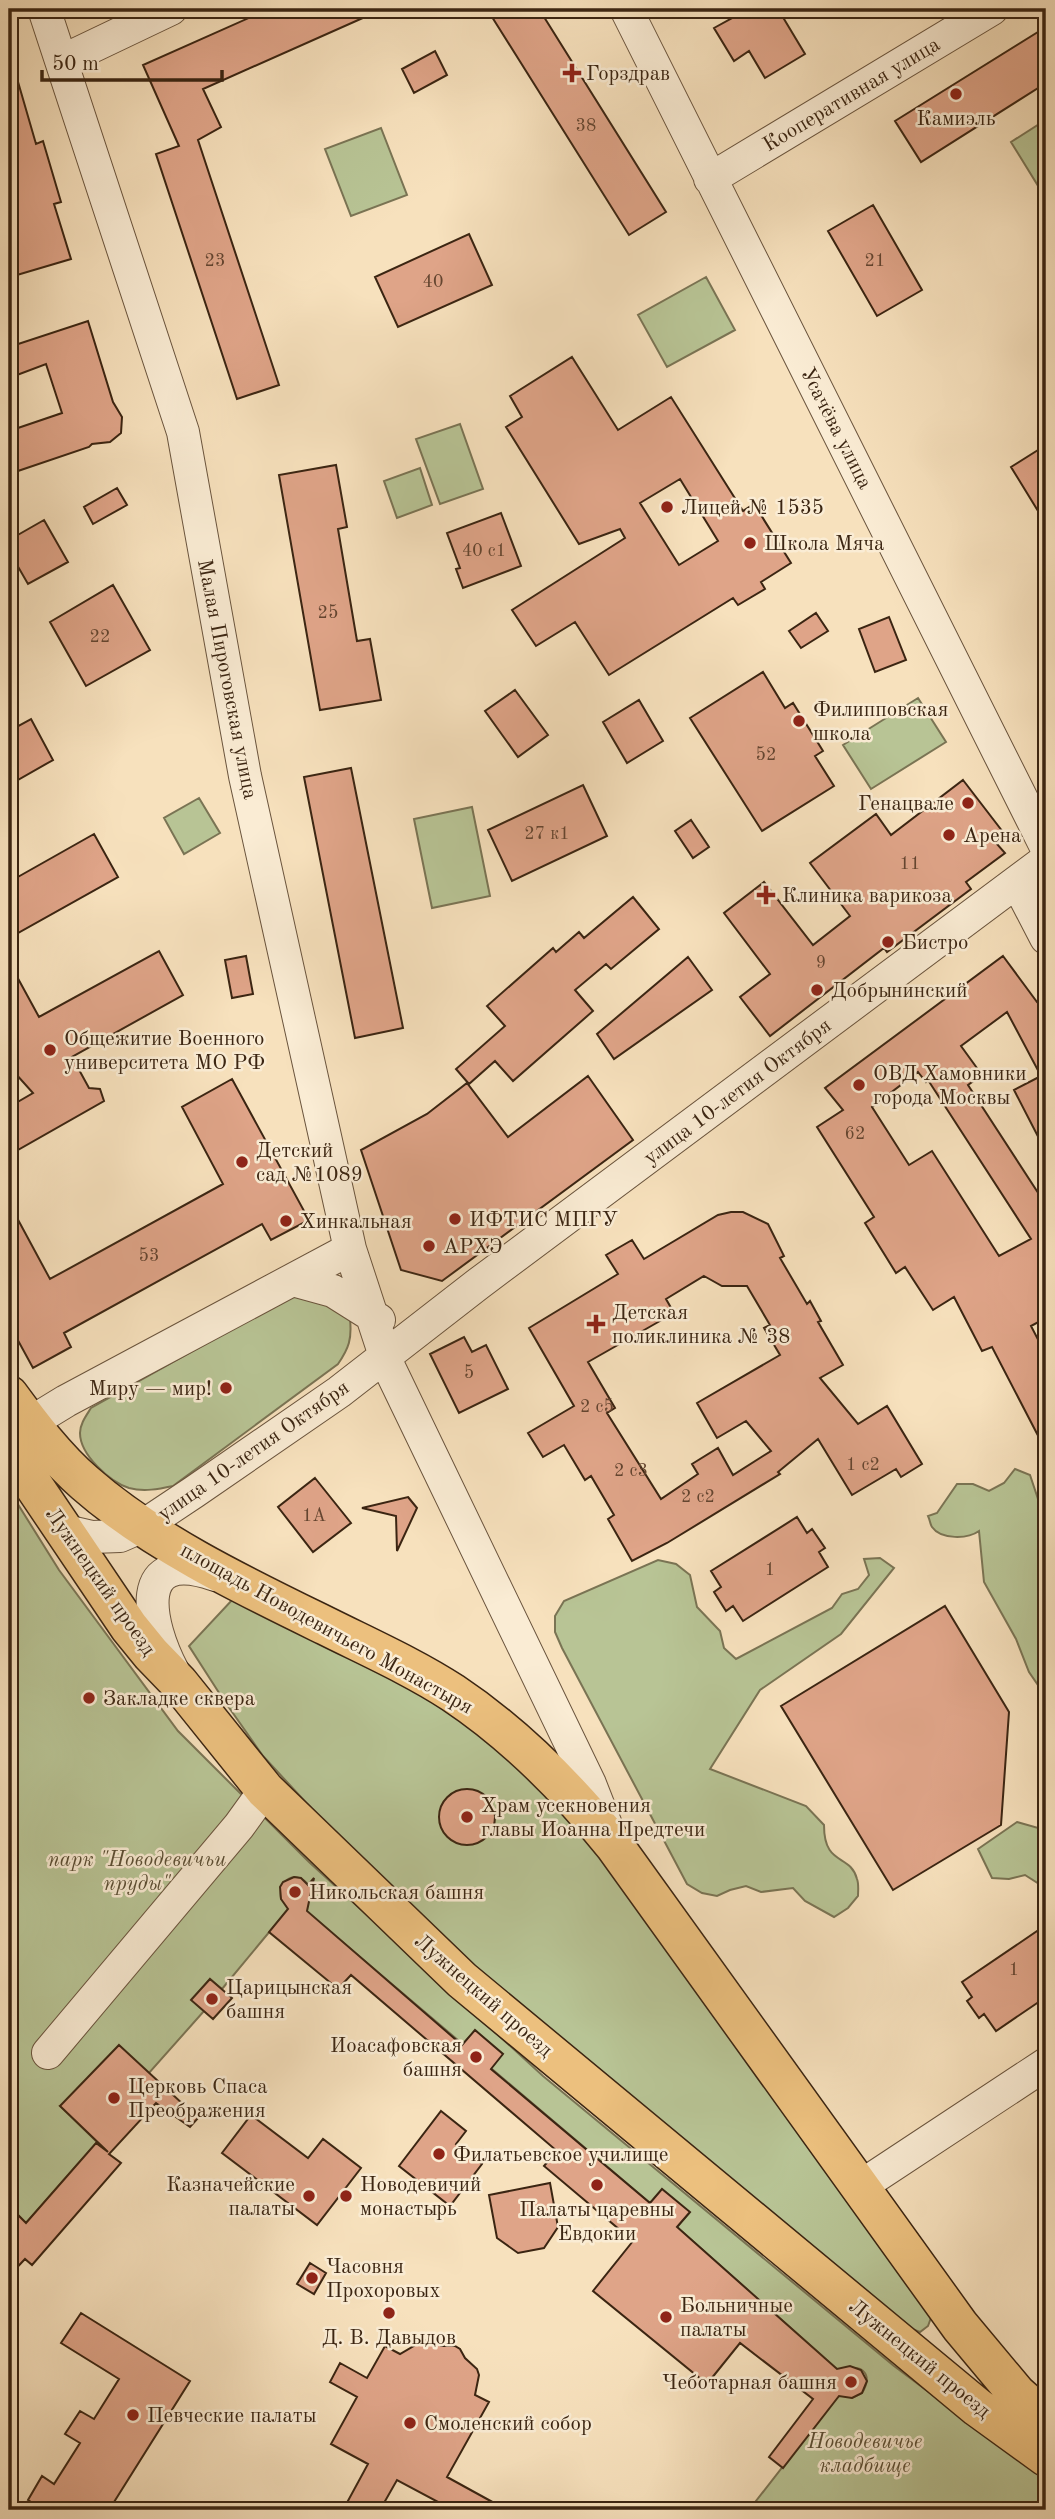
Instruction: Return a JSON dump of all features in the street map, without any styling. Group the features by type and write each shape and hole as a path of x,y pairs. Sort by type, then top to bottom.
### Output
{"main road":[{"name":"площадь Новодевичьего Монастыря","path":"15,1431 82,1480 108,1503 143,1526 239,1583 451,1692 492,1721 533,1756 575,1797 614,1846"},
{"name":"Лужнецкий проезд","path":"15,1431 62,1530 129,1627 179,1683 265,1790 462,1980 977,2407 1046,2457"},
{"name":"Лужнецкий проезд","path":"614,1846 960,2326 1016,2393 1046,2420"}],"street":[{"name":"Малая Пироговская улица","path":"44,9 183,432 245,776 350,1249 384,1358"},
{"path":"62,61 171,9"},
{"name":"Усачёва улица","path":"626,9 1046,847"},
{"name":"Кооперативная улица","path":"710,179 992,9"},
{"name":"улица 10-летия Октября","path":"62,1530 92,1537 120,1536 143,1526 318,1407 1046,860"},
{"path":"1017,882 1046,938"},
{"path":"15,1431 350,1249"},
{"path":"293,1280 333,1290 371,1317 391,1326 410,1329 428,1323"},
{"name":"Лужнецкий проезд","path":"384,1358 590,1784 614,1846"},
{"path":"179,1683 161,1646 154,1618 153,1602 159,1579 167,1571 193,1568 239,1583"},
{"path":"48,2053 239,1826 265,1790"},
{"path":"861,2186 1046,2064"},
{"path":"926,2364 944,2366 954,2363 961,2356 964,2346 960,2326"}],"green space":[{"path":"1044,121 1046,185 1040,189 1011,142"},
{"path":"381,128 407,195 351,216 325,149"},
{"path":"706,277 735,330 667,367 638,315"},
{"path":"460,424 483,489 440,504 416,439"},
{"path":"420,468 432,505 397,518 384,481"},
{"path":"918,698 946,742 871,789 843,745"},
{"path":"199,798 220,833 184,854 164,818"},
{"path":"472,807 490,896 432,908 414,819"},
{"path":"310,1293 350,1319 349,1343 338,1364 173,1486 146,1490 129,1488 105,1474 90,1458 80,1433 82,1423 91,1408 291,1296"},
{"path":"1015,1469 1030,1475 1046,1523 1046,1683 1040,1688 1029,1672 1016,1639 984,1582 979,1531 962,1537 948,1536 932,1527 928,1516 937,1513 957,1484 973,1484 989,1491 1004,1483"},
{"name":"парк \"Новодевичьи пруды\"","path":"9,1490 59,1570 178,1731 309,1862 543,2076 894,2366 1046,2477 1046,2510 749,2510 840,2393 852,2398 862,2393 866,2386 866,2374 858,2368 839,2371 677,2227 689,2213 650,2203 301,1907 309,1886 299,1878 289,1879 282,1886 281,1899 290,1907 222,1989 210,1979 192,2000 204,2011 149,2073 60,2106 97,2142 26,2223 14,2211 9,2216"},
{"path":"880,1558 894,1568 841,1634 760,1690 710,1769 806,1806 824,1825 828,1848 854,1871 858,1896 848,1908 834,1917 805,1901 793,1888 761,1892 746,1886 717,1896 702,1893 687,1884 562,1648 555,1632 555,1616 564,1601 658,1560 676,1564 690,1575 697,1607 720,1631 724,1648 736,1659 832,1608 842,1594 858,1589 869,1575 864,1559"},
{"path":"233,1599 387,1675 460,1718 518,1762 617,1873 932,2315 928,2326 920,2332 904,2326 435,1934 312,1809 263,1756 189,1646"},
{"path":"1017,1822 1038,1828 1046,1824 1046,1896 1039,1884 1025,1875 1009,1879 992,1878 978,1849"}],"building":[{"path":"269,9 383,9 203,89 221,127 198,140 279,385 237,399 156,154 179,146 143,65"},
{"path":"487,9 539,9 666,212 629,235"},
{"path":"727,9 778,9 805,54 765,78 749,51 734,61 714,28 732,18"},
{"path":"1046,27 1046,83 921,162 895,121"},
{"path":"435,51 447,75 414,93 402,69"},
{"path":"14,68 36,144 43,141 61,202 54,204 71,259 17,275 9,248 9,69"},
{"path":"873,205 922,290 877,316 828,231"},
{"path":"469,234 492,285 398,327 375,277"},
{"path":"88,321 113,402 122,417 121,433 110,442 92,444 9,474 9,431 62,413 46,364 9,378 9,347"},
{"path":"572,357 618,430 671,397 743,511 754,504 791,563 761,582 765,589 738,605 733,598 609,675 575,622 536,646 512,610 625,538 620,529 579,544 506,427 522,417 510,396","holes":["680,479 718,541 679,565 640,503"]},
{"path":"1046,445 1046,524 1011,467"},
{"path":"336,465 347,527 338,529 357,641 370,639 381,700 320,710 279,475"},
{"path":"117,488 127,505 93,524 84,507"},
{"path":"501,513 521,566 463,588 456,569 460,568 447,533"},
{"path":"44,520 68,562 28,584 9,551 9,540"},
{"path":"113,585 150,650 86,686 50,622"},
{"path":"816,613 828,631 801,648 789,631"},
{"path":"889,617 906,660 875,672 859,629"},
{"path":"763,672 785,708 793,703 823,751 815,756 834,786 762,831 690,718"},
{"path":"515,690 548,735 518,757 485,711"},
{"path":"639,700 663,741 627,763 603,722"},
{"path":"31,719 53,760 9,785 9,731"},
{"path":"351,768 403,1028 355,1038 304,777"},
{"path":"963,780 1006,836 996,843 1005,853 966,882 971,889 887,952 884,948 770,1036 740,997 770,974 724,913 764,882 813,945 850,916 810,863 876,814 891,835"},
{"path":"583,785 607,836 512,881 488,830"},
{"path":"691,820 709,847 693,858 675,831"},
{"path":"94,834 118,877 9,938 9,882"},
{"path":"633,897 659,929 611,969 606,964 575,990 593,1011 513,1081 495,1061 469,1084 456,1069 505,1026 487,1006 553,948 556,952 579,932 584,938"},
{"name":"Общежитие Военного университета МО РФ","path":"159,951 183,995 72,1057 89,1088 100,1089 104,1101 9,1155 9,1107 33,1093 15,1073 14,1065 18,1058 9,1042 9,962 39,1017"},
{"path":"246,956 253,994 232,998 225,960"},
{"path":"1003,956 1037,1002 1046,997 1046,1152 1014,1090 1041,1076 1007,1012 961,1046 982,1075 968,1085 1046,1205 1046,1318 1031,1326 1046,1355 1046,1451 992,1347 982,1351 954,1297 933,1310 905,1267 896,1273 865,1223 874,1217 817,1127 843,1110 825,1088","holes":["918,1072 926,1082 928,1080 1031,1239 999,1256 932,1151 909,1165 872,1107"]},
{"path":"688,957 712,990 614,1059 597,1034"},
{"name":"ИФТИС МПГУ","path":"588,1076 633,1140 442,1281 401,1270 361,1150 427,1114 467,1083 508,1137"},
{"path":"232,1079 309,1220 271,1240 262,1224 64,1333 71,1347 33,1368 9,1324 9,1203 50,1279 223,1184 182,1107"},
{"path":"743,1212 768,1224 784,1256 780,1258 807,1304 810,1301 821,1321 818,1322 843,1365 820,1378 858,1424 887,1406 922,1464 901,1477 896,1469 852,1495 818,1439 778,1472 780,1474 667,1543 632,1561 608,1519 614,1515 591,1476 585,1480 564,1445 543,1457 528,1433 574,1406 529,1328 618,1274 606,1255 632,1240 644,1259 718,1215","holes":["704,1276 722,1286 747,1286 770,1325 764,1328 780,1355 697,1403 717,1438 746,1421 771,1451 733,1475 718,1448 692,1464 698,1474 661,1499 607,1413 615,1408 588,1362 674,1313 666,1299"]},
{"path":"464,1337 472,1352 486,1345 508,1389 459,1413 430,1354"},
{"path":"315,1478 351,1523 313,1552 278,1507"},
{"path":"408,1497 417,1508 397,1551 396,1516 362,1508"},
{"path":"797,1517 807,1533 812,1529 825,1548 819,1552 828,1567 743,1621 733,1606 726,1611 714,1592 721,1587 711,1571"},
{"path":"945,1606 1009,1712 1001,1825 893,1890 781,1706"},
{"name":"Храм усекновения главы Иоанна Предтечи","path":"467,1789 478,1791 487,1797 493,1806 493,1828 487,1837 478,1843 467,1845 456,1843 447,1837 441,1828 439,1817 441,1806 447,1797 456,1791"},
{"path":"294,1877 301,1878 308,1885 314,1878 307,1911 462,2045 475,2030 503,2054 491,2069 650,2203 662,2189 690,2212 677,2227 837,2369 850,2366 861,2370 867,2381 862,2393 852,2398 839,2396 783,2468 769,2457 813,2399 740,2343 707,2384 593,2291 633,2241 544,2166 557,2151 351,1975 338,1989 269,1932 288,1909 281,1899 280,1887 283,1882"},
{"path":"1046,1925 1046,1997 996,2031 984,2014 979,2018 967,2001 972,1997 962,1982"},
{"name":"Царицынская башня","path":"210,1979 232,1998 213,2019 191,2000"},
{"path":"119,2045 198,2118 190,2127 156,2103 109,2154 121,2163 32,2265 25,2259 9,2276 9,2206 26,2223 96,2143 108,2152 60,2106"},
{"name":"Филатьевское училище","path":"441,2111 466,2131 456,2144 482,2164 450,2206 399,2166"},
{"name":"Казначейские палаты","path":"251,2115 308,2158 323,2139 361,2168 317,2225 222,2153"},
{"path":"550,2183 558,2227 544,2248 518,2253 497,2238 489,2195"},
{"name":"Часовня Прохоровых","path":"310,2263 326,2273 314,2294 297,2284"},
{"name":"Певческие палаты","path":"81,2313 190,2381 109,2510 44,2510 28,2500 42,2476 54,2484 80,2443 65,2434 80,2411 94,2419 119,2379 61,2343"},
{"name":"Смоленский собор","path":"424,2340 460,2349 479,2375 475,2395 489,2402 447,2477 507,2510 453,2510 397,2480 380,2510 343,2510 368,2464 331,2444 357,2397 330,2382 340,2363 367,2378 385,2346 400,2354"}],"place":[{"name":"Горздрав","path":"572,73"},
{"name":"Камиэль","path":"956,94"},
{"name":"Лицей № 1535","path":"667,507"},
{"name":"Школа Мяча","path":"750,543"},
{"name":"Филипповская школа","path":"799,721"},
{"name":"Генацвале","path":"968,803"},
{"name":"Арена","path":"949,835"},
{"name":"Клиника варикоза","path":"766,895"},
{"name":"Бистро","path":"888,942"},
{"name":"Добрынинский","path":"817,990"},
{"name":"Общежитие Военного университета МО РФ","path":"50,1050"},
{"name":"ОВД Хамовники города Москвы","path":"859,1085"},
{"name":"Детский сад №1089","path":"242,1162"},
{"name":"ИФТИС МПГУ","path":"455,1219"},
{"name":"Хинкальная","path":"286,1221"},
{"name":"АРХЭ","path":"429,1246"},
{"name":"Детская поликлиника № 38","path":"596,1324"},
{"name":"Миру — мир!","path":"226,1388"},
{"name":"Закладке сквера","path":"89,1698"},
{"name":"Храм усекновения главы Иоанна Предтечи","path":"467,1817"},
{"name":"Никольская башня","path":"295,1892"},
{"name":"Царицынская башня","path":"212,1999"},
{"name":"Иоасафовская башня","path":"476,2057"},
{"name":"Церковь Спаса Преображения","path":"114,2098"},
{"name":"Филатьевское училище","path":"439,2154"},
{"name":"Палаты царевны Евдокии","path":"597,2185"},
{"name":"Казначейские палаты","path":"309,2196"},
{"name":"Новодевичий монастырь","path":"346,2196"},
{"name":"Часовня Прохоровых","path":"312,2278"},
{"name":"Д. В. Давыдов","path":"389,2313"},
{"name":"Больничные палаты","path":"666,2317"},
{"name":"Чеботарная башня","path":"851,2382"},
{"name":"Певческие палаты","path":"133,2415"},
{"name":"Смоленский собор","path":"410,2423"}],"park label":[{"name":"Новодевичье кладбище","path":"865,2453"}]}
